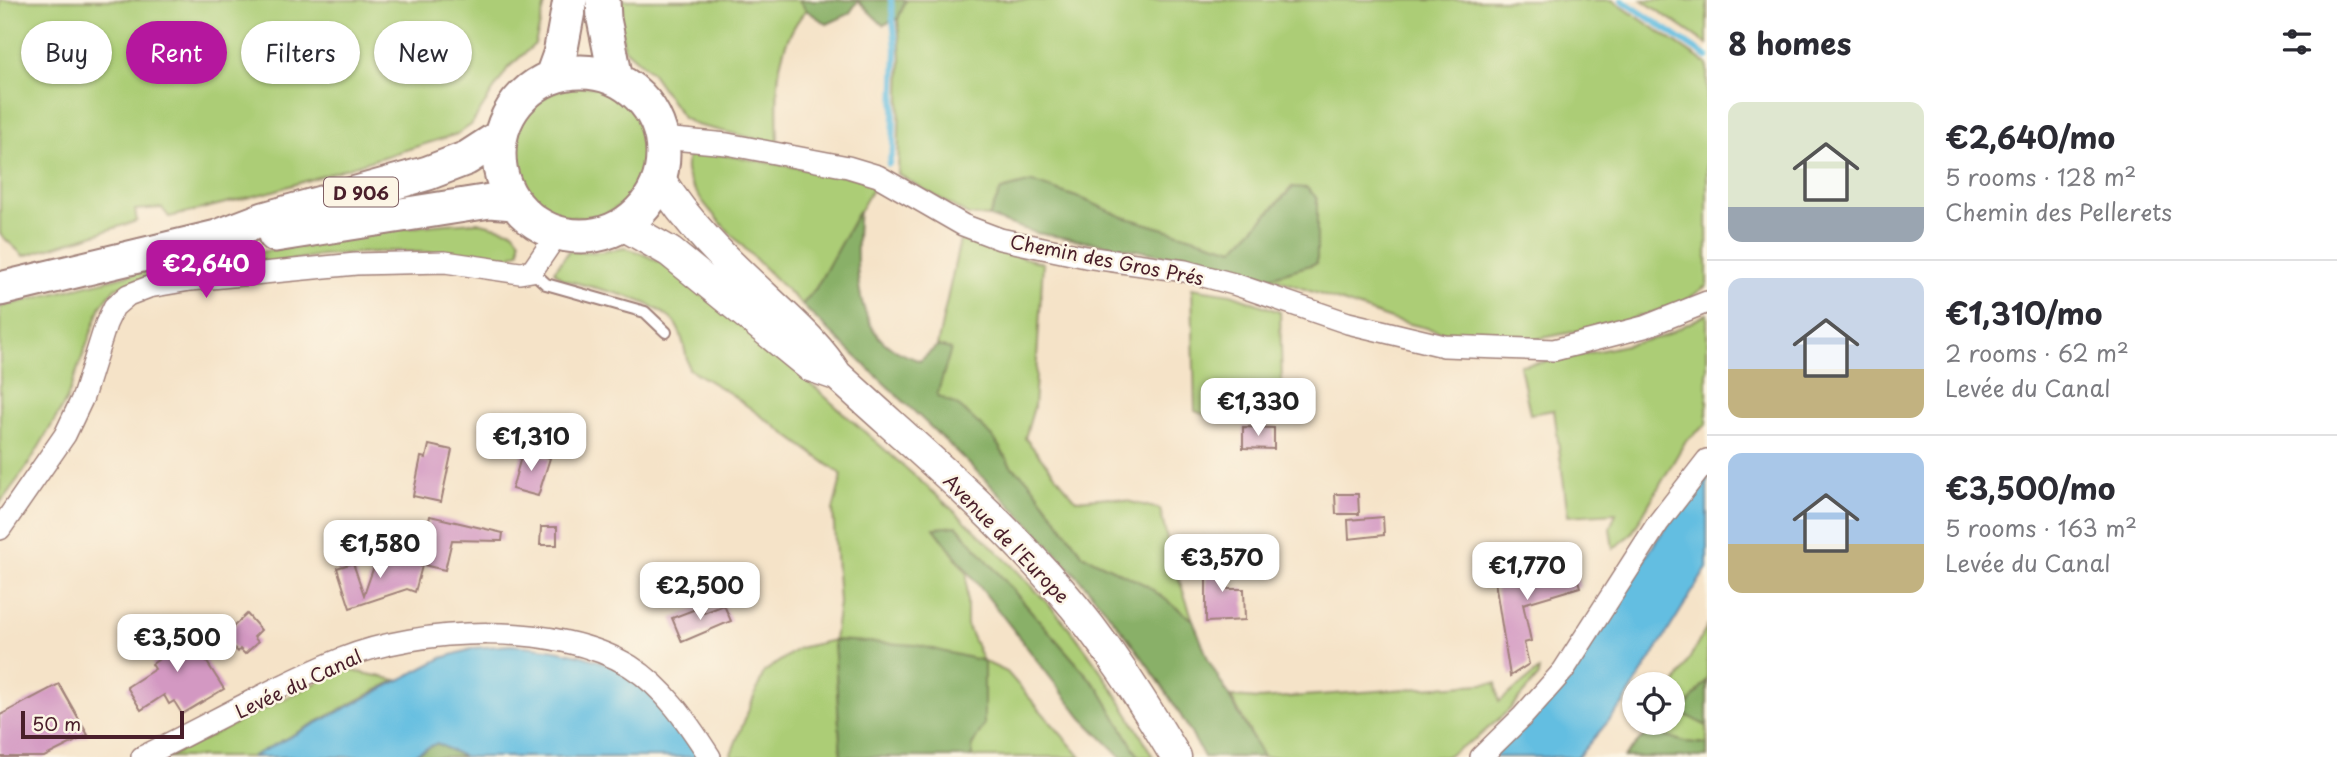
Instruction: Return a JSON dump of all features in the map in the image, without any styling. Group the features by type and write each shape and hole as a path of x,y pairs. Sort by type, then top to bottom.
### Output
{"main road":[{"path":"552,76 560,54 570,0"},
{"path":"603,0 616,79"},
{"path":"582,71 616,79 649,107 662,138 663,163 660,179 644,207 623,225 595,235 558,233 534,222 514,203 501,176 498,148 505,119 524,93 552,76 582,71"},
{"name":"D 906","path":"0,289 217,237 264,219 428,173 467,158 501,136"},
{"name":"Avenue de l'Europe","path":"660,179 669,195 744,278 823,352 837,375 988,512 1046,574 1096,634 1176,757"},
{"name":"D 906","path":"217,237 271,236 490,201 514,203"},
{"name":"Avenue de l'Europe","path":"623,225 670,252 810,366 837,375"}],"street":[{"name":"Chemin des Gros Prés","path":"662,138 727,144 848,167 877,176 963,225 1000,239 1053,251 1185,271 1234,284 1380,332 1444,346 1554,350 1644,327 1707,302"},
{"path":"0,529 65,435 83,397 106,324 114,307 128,295 149,287 190,280 356,264 445,262 520,272 532,271 558,233"},
{"path":"1481,757 1523,716 1563,671 1658,523 1707,460"},
{"name":"Levée du Canal","path":"142,757 342,658 396,642 444,636 517,635 564,642 604,653 630,666 653,683 677,709 710,757"}],"lane":[{"path":"532,271 547,284 645,312 666,332"}],"green space":[{"path":"0,0 546,0 535,44 508,68 471,125 457,134 270,192 169,217 162,208 135,210 137,221 24,256 0,234"},
{"path":"616,0 799,0 806,10 787,41 779,74 778,144 696,125 683,118 651,72 624,48"},
{"path":"799,0 906,0 898,19 883,25 858,1 849,14 827,24 806,10"},
{"path":"906,0 1612,0 1707,64 1707,285 1683,303 1619,323 1532,340 1455,335 1394,320 1270,277 1317,263 1292,187 1234,250 1123,217 1085,200 1032,182 1001,190 989,217 968,215 898,174 901,56 898,19"},
{"path":"1642,0 1707,0 1707,44"},
{"path":"581,86 606,91 628,105 642,127 647,152 642,177 628,199 606,213 581,218 556,213 534,199 520,177 515,152 520,127 534,105 556,91"},
{"path":"693,150 855,177 875,184 816,288 802,305 721,223 694,189 686,168"},
{"path":"1032,182 1085,200 1123,217 1234,249 1293,187 1307,188 1317,198 1317,263 1270,277 1036,233 989,217 1001,190"},
{"path":"859,210 859,284 862,303 878,335 893,349 920,361 937,346 951,349 937,395 960,407 993,437 1011,466 1029,481 1083,555 1146,585 1193,620 1209,661 1263,757 1204,757 1166,692 1123,631 1074,573 1022,516 802,305 816,288"},
{"path":"477,222 513,231 520,240 520,251 509,257 397,251 322,255 265,265 164,272 319,241 437,225"},
{"path":"960,240 1043,263 1034,407 1025,438 1076,500 1110,497 1160,509 1171,556 1193,620 1146,585 1083,555 1029,481 1011,466 993,437 936,395 950,349 937,346"},
{"path":"625,248 649,257 675,272 732,314 982,537 1039,594 1078,639 1134,723 1153,757 1139,757 1099,689 957,526 935,529 967,573 967,625 983,661 1007,672 1081,757 972,757 972,746 984,725 834,640 839,603 833,510 842,475 731,394 689,369 681,335 670,318 659,310 632,298 562,279 554,271 569,251 600,252"},
{"path":"144,271 164,272 115,288 101,306 66,401 27,467 0,503 0,307"},
{"path":"1192,288 1231,294 1280,312 1283,421 1215,419 1195,411"},
{"path":"1707,314 1707,424 1685,442 1632,533 1613,549 1610,528 1616,513 1568,516 1554,410 1530,414 1520,365 1553,361 1662,337"},
{"path":"957,526 1099,689 1139,757 1121,757 1082,718 934,528"},
{"path":"1707,627 1707,680 1685,709 1685,672 1682,672"},
{"path":"834,640 841,757 733,757 731,754 764,672 799,648"},
{"path":"834,640 916,645 984,661 984,725 972,746 972,757 841,757"},
{"path":"344,669 396,680 251,757 168,757"},
{"path":"1539,670 1539,676 1508,711 1478,737 1445,757 1263,757 1231,697 1259,699 1496,683 1499,702"},
{"path":"1707,680 1707,726 1685,715 1685,708"},
{"path":"1685,715 1707,726 1707,744 1684,742 1665,735 1685,735"},
{"path":"1645,735 1664,735 1684,742 1707,744 1707,757 1624,757"},
{"path":"437,743 464,757 409,757"}],"water":[{"path":"1707,470 1707,568 1643,672 1622,672 1622,705 1578,757 1490,757 1585,654 1656,541"},
{"path":"511,645 578,655 625,672 655,695 702,757 464,757 437,743 409,757 251,757 442,658 475,648"}],"building":[{"path":"1243,427 1274,428 1274,449 1243,448"},
{"path":"429,445 452,450 441,502 413,496 421,457 426,458"},
{"path":"523,450 550,458 538,496 512,489"},
{"path":"1335,494 1358,494 1359,514 1336,514"},
{"path":"430,516 503,533 502,541 452,540 445,570 419,564"},
{"path":"1383,517 1384,535 1349,539 1348,520"},
{"path":"541,527 557,527 557,545 540,545"},
{"path":"379,552 422,566 415,592 407,589 350,608 337,568 353,563 364,595"},
{"path":"1571,557 1580,587 1523,604 1531,641 1524,643 1529,664 1510,676 1493,569 1548,566"},
{"path":"1206,559 1227,559 1228,589 1244,589 1245,620 1206,622"},
{"path":"724,605 731,621 682,642 672,618 701,607 704,613"},
{"path":"247,614 261,630 254,637 258,642 245,654 240,649 238,652 223,636"},
{"path":"182,623 224,689 182,714 174,701 169,704 164,695 141,710 127,687 155,669 152,664 158,660 150,646"},
{"path":"59,684 88,735 44,757 0,757 0,715"}],"waterway":[{"path":"889,164 893,148 896,49 891,0"},
{"path":"1622,0 1707,57"}]}
